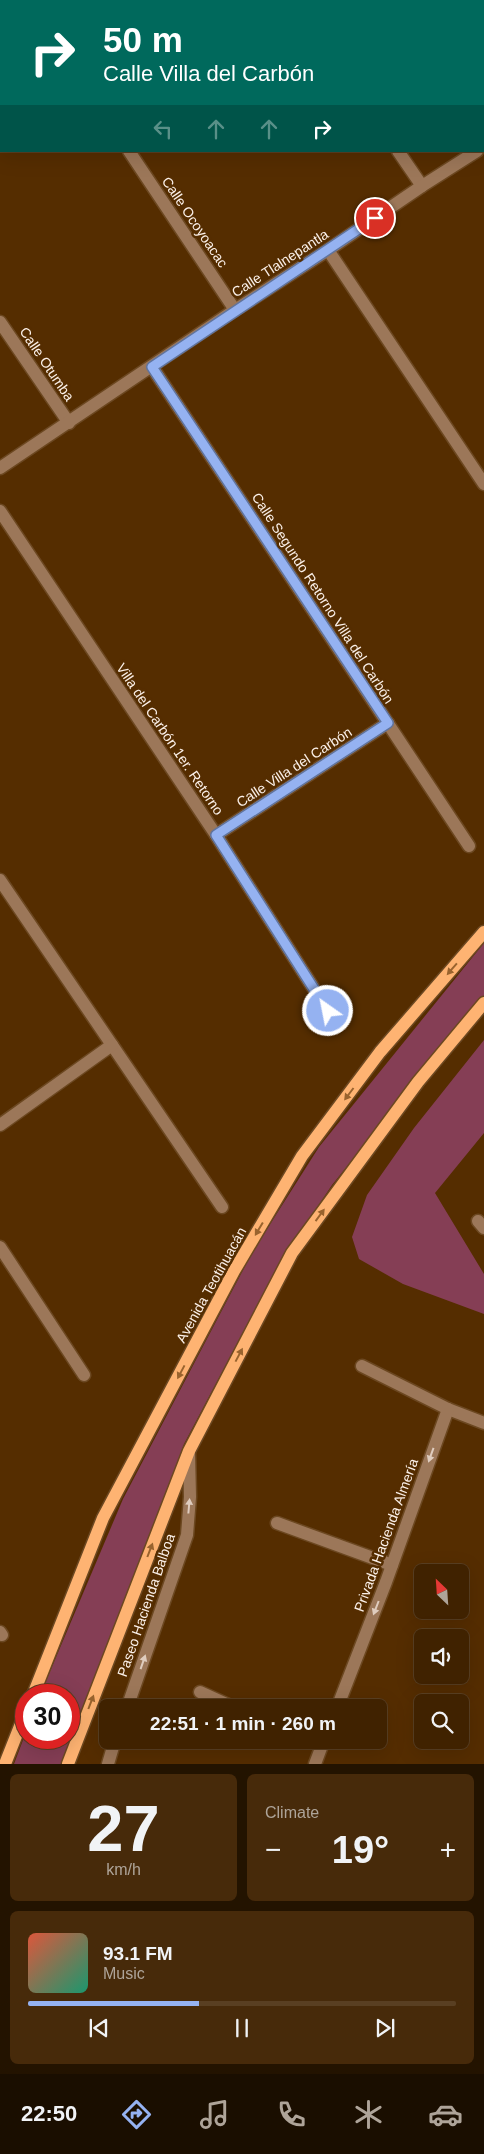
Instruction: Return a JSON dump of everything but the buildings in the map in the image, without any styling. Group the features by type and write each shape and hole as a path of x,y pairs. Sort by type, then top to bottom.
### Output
{"main road":[{"name":"Avenida Teotihuacán","path":"37,1684 103,1518 234,1271 307,1149 380,1052 484,932"},
{"path":"68,1764 189,1451 292,1253 418,1082 484,1002"},
{"path":"5,1764 15,1739"}],"street":[{"name":"Calle Ocoyoacac","path":"130,152 235,310"},
{"path":"399,152 422,186"},
{"name":"Calle Tlalnepantla","path":"0,468 235,310 475,152"},
{"path":"328,250 484,484"},
{"name":"Calle Otumba","path":"0,322 69,423"},
{"name":"Calle Segundo Retorno Villa del Carbón","path":"152,367 468,846"},
{"name":"Villa del Carbón 1er. Retorno","path":"0,511 216,835 328,1011"},
{"name":"Calle Villa del Carbón","path":"216,835 388,723"},
{"path":"0,880 222,1207"},
{"path":"0,1125 112,1045"},
{"path":"0,1247 84,1375"},
{"path":"362,1366 448,1409 484,1423"},
{"name":"Privada Hacienda Almería","path":"340,1699 392,1565 448,1409"},
{"name":"Paseo Hacienda Balboa","path":"130,1699 186,1535 190,1497 189,1451"},
{"path":"277,1523 392,1565"},
{"path":"200,1692 216,1699"},
{"path":"108,1764 112,1749"},
{"path":"315,1764 318,1749"}],"shaded area":[{"path":"484,943 484,997 332,1185 280,1263 184,1444 80,1736 80,1684 45,1684 123,1499 253,1251 319,1147"},
{"path":"484,1040 484,1133 435,1193 484,1274 484,1314 403,1284 359,1259 352,1237 367,1195 414,1128"},
{"path":"20,1749 75,1749 70,1764 14,1764"}],"route":[{"path":"328,1011 216,835 388,723 152,367 375,218"}]}
